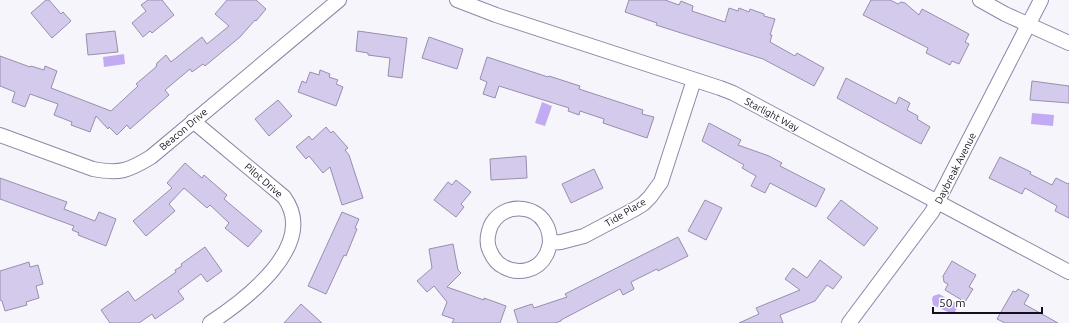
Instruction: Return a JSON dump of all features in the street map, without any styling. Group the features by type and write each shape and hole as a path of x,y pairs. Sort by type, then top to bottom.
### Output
{"street":[{"name":"Beacon Drive","path":"0,135 94,169 109,172 134,167 151,157 340,0"},
{"name":"Starlight Way","path":"457,0 496,15 720,88 749,101 1069,272"},
{"path":"980,0 1028,25 1069,43"},
{"name":"Daybreak Avenue","path":"849,323 925,222 938,201 1041,0"},
{"name":"Tide Place","path":"550,243 561,242 584,236 635,209 650,197 657,189 664,172 694,80"},
{"name":"Pilot Drive","path":"193,121 284,197 290,204 294,218 291,236 279,263 252,292 237,305 210,323"},
{"path":"521,208 537,214 545,222 549,232 550,243 546,255 539,264 530,270 519,272 510,271 500,266 493,258 488,248 487,237 492,222 500,214 510,209 521,208"}],"shaded area":[{"path":"124,54 125,64 104,67 103,57"},
{"path":"542,102 552,106 545,126 535,123"},
{"path":"1032,113 1054,115 1053,126 1031,124"},
{"path":"939,294 956,303 957,308 955,312 950,313 933,305 933,296"}],"building":[{"path":"46,0 49,0 61,14 63,12 71,21 52,38 31,13"},
{"path":"148,0 162,0 174,15 152,33 150,31 143,37 132,23 146,11 141,5"},
{"path":"227,0 256,0 266,9 240,37 205,66 203,64 192,72 190,69 165,90 169,95 130,129 127,125 117,135 109,127 108,129 96,116 90,132 71,125 72,122 54,115 58,104 30,94 25,107 12,102 15,92 0,86 0,56 30,67 44,70 45,66 57,71 51,88 111,111 138,86 136,84 156,67 157,63 166,55 171,62 202,37 207,44 229,26 215,14"},
{"path":"629,0 665,0 679,5 681,1 693,6 692,11 725,22 729,8 738,11 739,8 749,12 750,9 764,14 764,16 775,19 770,35 772,35 770,42 795,56 797,53 824,68 814,86 763,59 656,25 657,23 625,12"},
{"path":"871,0 890,0 898,4 901,2 905,3 919,15 922,9 969,34 965,42 969,44 959,64 952,61 950,65 926,53 928,48 863,15"},
{"path":"115,31 118,52 88,55 86,34"},
{"path":"358,31 407,38 402,78 388,76 390,58 368,55 368,53 356,51"},
{"path":"429,37 463,49 457,69 422,58"},
{"path":"487,57 580,86 579,89 643,110 642,114 654,117 647,138 603,123 604,119 580,111 579,115 568,111 569,108 499,86 495,98 483,94 487,82 480,79"},
{"path":"320,70 330,74 329,77 338,80 336,84 343,87 336,106 298,92 302,81 306,83 310,72 319,75"},
{"path":"846,78 896,104 899,97 910,103 907,110 918,116 917,119 930,127 921,144 837,98"},
{"path":"1032,81 1069,86 1069,103 1030,100"},
{"path":"278,100 292,116 269,136 255,119"},
{"path":"709,123 741,140 738,145 769,156 782,163 780,166 825,189 816,207 770,183 765,193 751,186 756,176 742,168 744,165 702,141"},
{"path":"326,127 331,133 333,131 348,148 345,150 349,155 363,198 342,205 330,167 323,173 309,156 306,159 296,147 309,136 312,140"},
{"path":"526,156 527,178 491,180 490,159"},
{"path":"1000,157 1031,172 1030,174 1052,185 1056,178 1068,184 1069,183 1069,218 1055,211 1057,206 1025,188 1022,194 989,178"},
{"path":"185,163 202,178 204,175 227,195 224,199 262,231 248,247 225,228 229,223 210,205 207,208 184,188 169,204 175,211 146,236 133,221 172,188 167,183"},
{"path":"594,169 603,188 571,203 562,184"},
{"path":"0,178 67,202 64,209 95,221 99,212 116,219 106,246 78,235 79,233 72,230 74,226 0,199"},
{"path":"456,180 471,192 461,204 464,207 456,217 434,200 448,182 452,185"},
{"path":"705,200 722,208 706,240 688,231"},
{"path":"841,200 878,228 864,246 827,218"},
{"path":"342,212 359,219 355,228 357,229 346,256 344,255 326,294 308,286"},
{"path":"678,237 688,256 631,282 634,289 623,295 620,289 555,323 518,323 514,310 532,304 534,308 567,297 565,294"},
{"path":"453,244 458,270 461,273 447,287 506,306 500,323 452,323 454,319 442,315 447,302 434,286 427,292 417,281 432,268 429,249"},
{"path":"205,247 222,271 207,282 201,274 178,291 184,299 155,319 152,314 139,323 110,323 101,310 128,291 135,301 176,272 175,270 182,266 181,264"},
{"path":"820,260 842,277 833,289 827,285 815,301 780,315 783,323 739,323 759,314 756,308 800,290 785,279 793,268 807,278"},
{"path":"952,261 976,275 969,287 973,289 965,302 945,290 948,284 944,282 943,276"},
{"path":"29,262 30,267 38,265 43,284 36,286 39,298 26,302 27,305 5,311 2,301 0,300 0,271"},
{"path":"1018,289 1029,295 1024,304 1058,323 1005,323 997,319 1013,291 1016,292"},
{"path":"301,304 322,323 284,323"}]}
